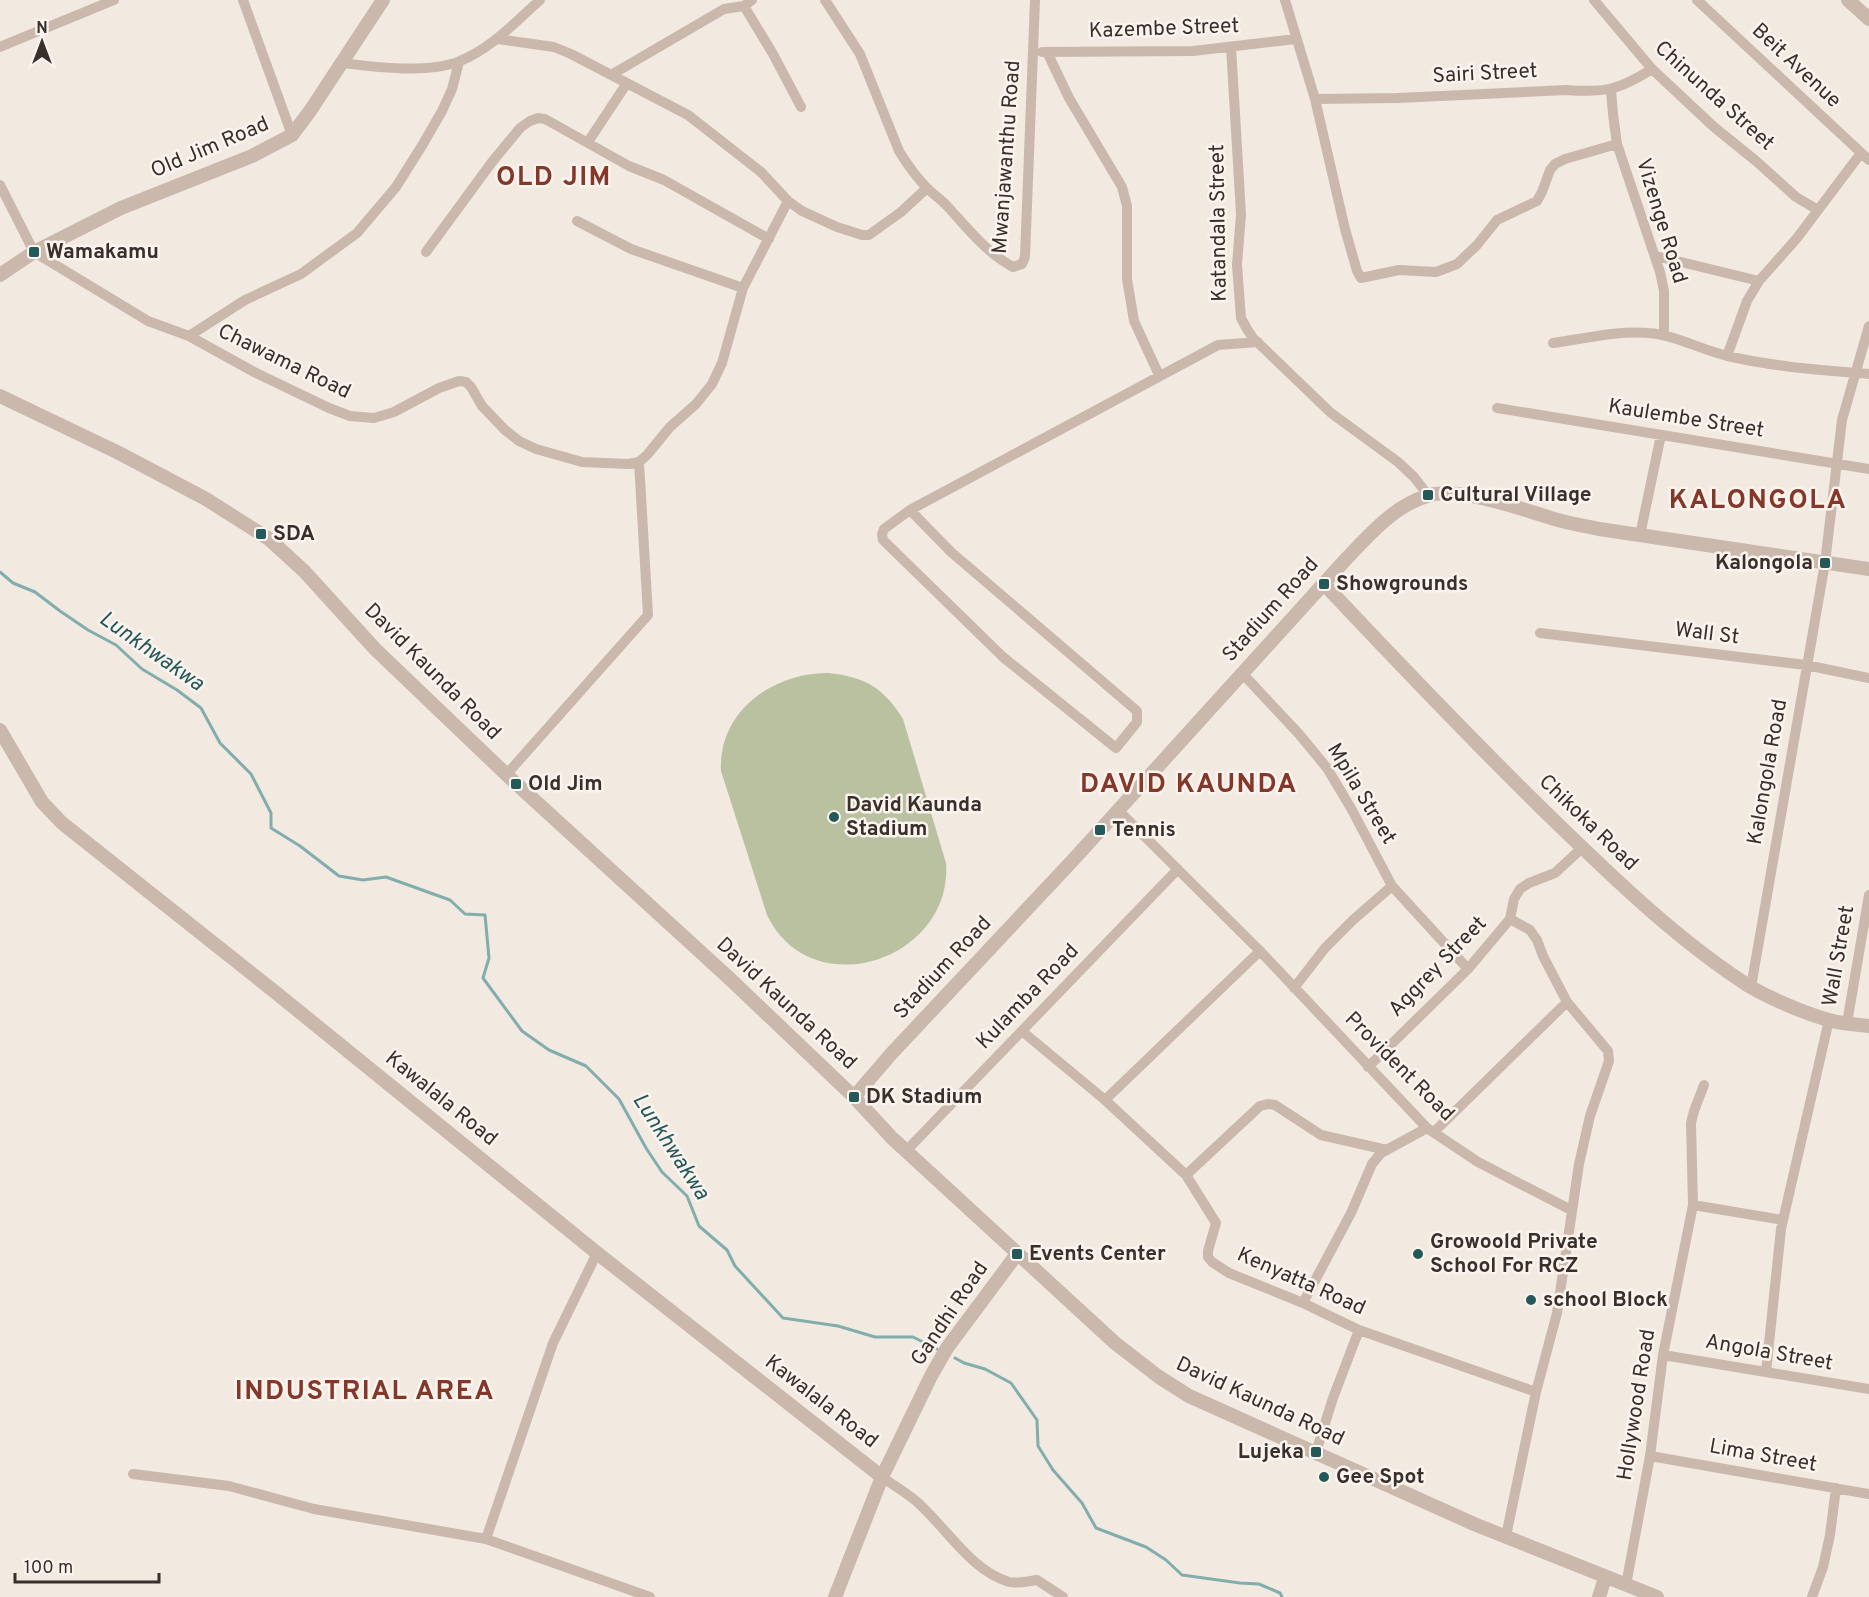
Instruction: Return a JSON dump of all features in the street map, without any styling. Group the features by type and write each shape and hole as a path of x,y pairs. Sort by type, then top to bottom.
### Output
{"street":[{"path":"0,47 114,0"},
{"path":"243,0 292,135"},
{"name":"Old Jim Road","path":"0,275 34,252 121,208 252,156 292,135 383,0"},
{"path":"341,63 422,68 459,62 498,39 540,0"},
{"name":"Mwanjawanthu Road","path":"825,0 860,54 899,151 927,188 969,231 1001,261 1014,267 1022,264 1026,233 1035,0"},
{"path":"1285,0 1315,99 1345,229 1361,278 1399,270 1436,272 1456,264 1477,245 1497,220 1537,201 1550,170 1555,164 1617,144"},
{"name":"Chinunda Street","path":"1594,0 1652,69 1714,127 1790,192 1818,210"},
{"name":"Beit Avenue","path":"1697,0 1865,157"},
{"path":"1848,0 1869,19"},
{"path":"611,75 724,9 748,3 801,107"},
{"path":"498,39 554,47 688,115 761,172 788,201 802,211 837,227 869,235 901,212 927,188"},
{"name":"Kazembe Street","path":"1034,52 1193,51 1296,39"},
{"name":"Katandala Street","path":"1231,47 1241,214 1237,265 1242,318 1247,329 1258,342 1331,413 1398,462 1428,495"},
{"path":"1047,52 1069,98 1122,187 1126,206 1128,279 1134,321 1159,375"},
{"path":"189,336 245,300 301,274 357,233 396,187 423,144 452,89 459,62"},
{"name":"Sairi Street","path":"1315,99 1611,90 1630,83 1652,69"},
{"path":"588,142 627,83"},
{"name":"Vizenge Road","path":"1611,90 1617,144 1656,256 1664,291 1664,335"},
{"path":"426,252 492,162 520,129 538,117 630,166 664,180 769,239"},
{"path":"1727,356 1747,301 1759,281 1865,157"},
{"path":"0,185 34,252"},
{"path":"506,775 648,615 643,459 712,384 722,363 743,288 788,201"},
{"path":"577,221 631,249 743,288"},
{"name":"Chawama Road","path":"34,252 148,321 189,336 256,373 350,416 374,418 394,412 439,388 459,381 466,382 482,406 505,430 519,441 536,449 582,462 628,464 643,459"},
{"path":"1656,256 1759,281"},
{"name":"Kalongola Road","path":"1750,987 1824,563 1842,420 1869,326"},
{"path":"1553,343 1635,332 1664,335 1727,356 1779,365 1869,374"},
{"path":"910,510 951,552 1137,711 1137,722 1116,748 1003,657 883,540 882,534 884,529 910,510 1159,375 1218,345 1258,342"},
{"name":"David Kaunda Road","path":"0,396 119,453 206,499 269,539 304,571 375,649 506,775 729,978 854,1097 906,1151 1017,1254 1114,1343 1159,1377 1189,1396 1474,1524 1657,1597"},
{"name":"Kaulembe Street","path":"1497,408 1869,469"},
{"path":"1640,535 1661,435"},
{"name":"Stadium Road","path":"854,1097 1324,584 1382,522 1407,505 1428,495 1446,493 1472,497 1559,520 1640,535 1869,569"},
{"name":"Chikoka Road","path":"1324,584 1440,707 1582,848 1618,882 1693,945 1750,987 1789,1005 1829,1020 1869,1026"},
{"name":"Wall St","path":"1540,633 1806,665 1869,678"},
{"name":"Mpila Street","path":"1242,673 1299,734 1327,768 1392,886 1468,969"},
{"name":"Kawalala Road","path":"0,730 42,802 62,823 597,1253 882,1477"},
{"name":"Provident Road","path":"1118,810 1260,951 1368,1067 1431,1130 1478,1162 1571,1210"},
{"path":"1506,1536 1536,1392 1557,1313 1571,1210 1590,1116 1609,1061 1608,1051 1567,1002 1537,940 1530,930 1510,919 1514,899 1520,889 1555,873 1582,848"},
{"name":"Kulamba Road","path":"906,1151 1178,869"},
{"path":"1294,988 1325,948 1392,886"},
{"name":"Wall Street","path":"1847,1023 1869,895"},
{"name":"Aggrey Street","path":"1368,1067 1468,969 1510,919"},
{"path":"1105,1100 1260,951"},
{"path":"1304,1303 1351,1213 1372,1164 1381,1153 1431,1130 1567,1002"},
{"path":"1766,1372 1783,1220 1829,1020"},
{"name":"Kenyatta Road","path":"1023,1032 1105,1100 1186,1175 1216,1223 1208,1251 1208,1257 1212,1262 1229,1273 1304,1303 1359,1330 1536,1392"},
{"name":"Hollywood Road","path":"1626,1585 1650,1456 1663,1355 1693,1204 1691,1124 1704,1085"},
{"path":"1186,1175 1260,1106 1268,1104 1275,1105 1321,1135 1387,1150"},
{"path":"1693,1204 1783,1220"},
{"path":"486,1539 553,1343 597,1253"},
{"name":"Gandhi Road","path":"835,1597 882,1477 931,1376 947,1348 1017,1254"},
{"path":"1316,1452 1333,1398 1359,1330"},
{"name":"Angola Street","path":"1663,1355 1869,1389"},
{"name":"Lima Street","path":"1650,1456 1869,1494"},
{"path":"133,1474 229,1486 314,1509 486,1539 650,1597"},
{"path":"882,1477 916,1501 985,1570 1011,1583 1037,1580 1063,1597"},
{"path":"1812,1597 1823,1567 1836,1488"},
{"path":"1599,1597 1605,1578"}],"green space":[{"name":"David Kaunda Stadium","path":"828,673 853,677 872,686 888,699 903,719 946,863 942,897 927,925 904,946 876,960 845,965 815,959 788,943 767,915 721,771 722,750 729,730 739,714 753,700 769,688 788,680"}],"waterway":[{"name":"Lunkhwakwa","path":"0,572 13,583 35,592 88,630 116,645 142,669 201,708 220,743 251,774 271,813 271,828 300,846 339,876 363,880 386,877 450,900 465,914 485,915 489,958 483,978 522,1031 549,1050 586,1066 619,1099 662,1172 687,1196 699,1226 727,1250 735,1266 783,1318 838,1326 875,1337 913,1337 937,1349"},
{"name":"Lunkhwakwa","path":"955,1358 985,1369 1011,1383 1037,1420 1038,1446 1053,1470 1082,1503 1096,1528 1146,1547 1166,1560 1182,1575 1259,1584 1280,1593 1282,1597"}],"place":[{"name":"Wamakamu","path":"34,252"},
{"name":"Cultural Village","path":"1428,495"},
{"name":"SDA","path":"261,534"},
{"name":"Kalongola","path":"1825,563"},
{"name":"Showgrounds","path":"1324,584"},
{"name":"Old Jim","path":"516,784"},
{"name":"David Kaunda Stadium","path":"834,817"},
{"name":"Tennis","path":"1100,830"},
{"name":"DK Stadium","path":"854,1097"},
{"name":"Events Center","path":"1017,1254"},
{"name":"Growoold Private School For RCZ","path":"1418,1254"},
{"name":"school Block","path":"1531,1300"},
{"name":"Lujeka","path":"1316,1452"},
{"name":"Gee Spot","path":"1324,1477"}],"district":[{"name":"OLD JIM","path":"554,178"},
{"name":"KALONGOLA","path":"1758,501"},
{"name":"DAVID KAUNDA","path":"1189,785"},
{"name":"INDUSTRIAL AREA","path":"365,1392"}]}
